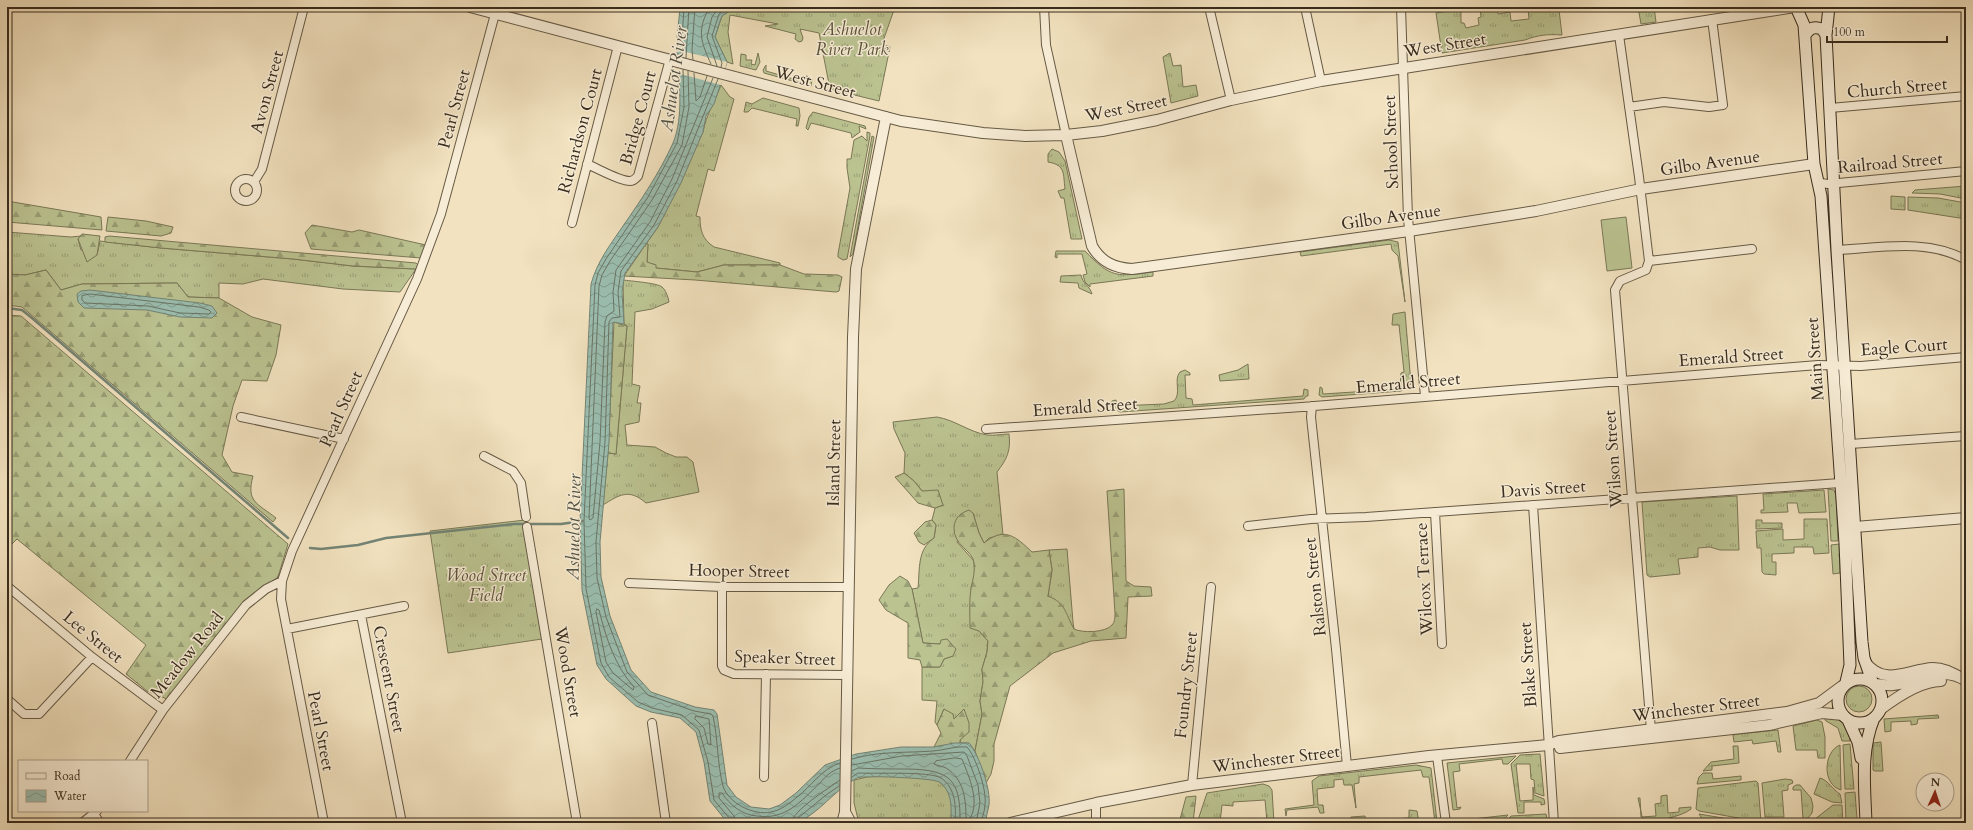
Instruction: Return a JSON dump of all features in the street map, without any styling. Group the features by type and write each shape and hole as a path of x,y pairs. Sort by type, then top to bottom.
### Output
{"main road":[{"name":"Main Street","path":"1796,7 1802,17 1805,35 1814,164 1822,198 1848,612 1850,670 1844,684"},
{"name":"Main Street","path":"1829,7 1826,35 1833,182 1862,642 1866,663 1873,682"},
{"path":"1805,35 1809,29 1813,28 1822,29 1826,35"},
{"path":"1864,778 1858,742 1839,710 1837,698 1844,684 1860,678 1873,682 1882,696 1881,709 1874,718 1865,750 1864,778 1866,823"},
{"path":"1845,718 1861,723 1874,718"}],"street":[{"name":"Avon Street","path":"254,182 262,169 304,7"},
{"name":"West Street","path":"470,7 886,117 930,126 994,134 1066,135 1123,127 1231,100 1321,81 1618,35 1762,10 1796,7"},
{"path":"1044,7 1046,45 1066,135"},
{"path":"1209,7 1231,100"},
{"path":"1305,7 1321,81"},
{"name":"School Street","path":"1401,7 1404,68 1404,138 1409,231 1425,396"},
{"name":"Pearl Street","path":"324,823 281,599 282,581 292,551 417,279 433,240 495,14"},
{"path":"1629,107 1668,102 1709,107 1723,105 1712,19"},
{"path":"1618,35 1641,188 1649,261 1752,249"},
{"name":"Richardson Court","path":"572,223 618,46"},
{"name":"Bridge Court","path":"587,164 622,179 630,181 635,180 638,176 648,140 674,61"},
{"name":"Church Street","path":"1830,108 1966,96"},
{"name":"Island Street","path":"842,823 845,812 844,794 853,336 856,270 886,117"},
{"name":"Gilbo Avenue","path":"1066,135 1089,237 1096,253 1101,259 1115,267 1132,269 1409,231 1536,211 1641,188 1814,164"},
{"name":"Railroad Street","path":"1818,180 1824,184 1966,171"},
{"path":"1837,250 1885,247 1925,247 1950,252 1966,260"},
{"name":"Wilson Street","path":"1649,261 1646,270 1620,281 1614,290 1623,381 1631,497 1651,730"},
{"name":"Eagle Court","path":"1833,365 1861,366 1966,357"},
{"name":"Emerald Street","path":"986,429 1312,406 1833,365"},
{"name":"Ralston Street","path":"1312,406 1311,417 1347,766"},
{"path":"241,417 344,439"},
{"path":"1850,444 1966,436"},
{"path":"484,456 513,471 520,483 526,518"},
{"name":"Davis Street","path":"1248,526 1322,519 1840,483"},
{"name":"Blake Street","path":"1533,505 1554,823"},
{"name":"Wilcox Terrace","path":"1435,512 1442,644"},
{"path":"1855,527 1966,518"},
{"name":"Wood Street","path":"527,527 577,823"},
{"name":"Meadow Road","path":"131,760 163,710 246,605 266,589 282,581"},
{"name":"Hooper Street","path":"629,583 722,587 849,587"},
{"name":"Lee Street","path":"7,586 92,657 163,710"},
{"name":"Speaker Street","path":"722,587 722,666 724,670 734,674 847,675"},
{"name":"Foundry Street","path":"1192,786 1210,587"},
{"path":"361,615 404,606"},
{"name":"Crescent Street","path":"287,629 361,615 402,823"},
{"path":"7,698 24,714 39,714 92,657"},
{"path":"1866,663 1874,670 1888,676 1934,668 1948,671 1964,681"},
{"path":"764,777 766,674"},
{"path":"1873,682 1892,686 1931,675 1964,681"},
{"path":"1881,709 1899,696 1930,682 1964,681"},
{"name":"Winchester Street","path":"1010,823 1096,803 1192,786 1347,766 1548,745 1559,742 1787,712 1819,703 1844,684"},
{"name":"Winchester Street","path":"1548,745 1561,748 1768,725 1816,714 1830,713 1845,718"},
{"path":"652,724 666,823"},
{"path":"1437,756 1446,823"},
{"path":"1096,803 1096,823"},
{"path":"82,823 95,812 100,823"},
{"name":"Island Street","path":"845,812 851,823"}],"green space":[{"name":"Ashuelot River Park","path":"895,7 882,44 890,47 879,101 830,89 819,33 800,29 803,38 802,41 799,42 795,39 796,34 765,26 778,24 730,15 728,32 733,64 727,62 715,37 722,16 734,8"},
{"path":"1480,7 1497,7 1498,14 1510,12 1511,21 1529,19 1528,9 1543,7 1543,11 1559,10 1562,35 1543,35 1525,40 1442,53 1436,13 1461,9 1461,23 1464,23 1466,28 1479,25 1478,18 1481,17"},
{"path":"1638,7 1654,7 1656,22 1641,24"},
{"path":"758,53 760,62 756,70 740,66 741,54 746,55 746,60 752,60 751,64 755,65"},
{"path":"1170,53 1173,66 1181,65 1183,87 1196,85 1198,96 1171,103 1163,57"},
{"path":"766,65 766,71 804,82 806,76 810,77 812,79 811,86 764,73 763,70"},
{"path":"721,85 730,97 734,99 714,171 708,169 696,216 700,217 702,234 714,247 780,263 780,265 724,265 697,272 656,268 647,263 648,244 646,244 658,227 703,132 708,114"},
{"path":"763,98 799,108 800,116 798,126 796,126 797,119 752,108 748,112 744,112 746,102 752,104"},
{"path":"813,112 865,126 866,129 859,126 860,132 852,138 851,133 811,123 808,130 806,128 809,117"},
{"path":"867,132 870,133 870,136 847,259 843,260 838,257 838,254 850,188 847,159 851,159 854,140 862,136 867,141"},
{"path":"872,136 874,137 853,254 850,257"},
{"path":"1052,149 1059,152 1065,161 1082,239 1071,239 1064,198 1061,198 1058,191 1065,189 1062,171 1058,165 1048,162 1048,154"},
{"path":"1966,186 1966,199 1940,194 1912,193 1915,190"},
{"path":"1891,196 1905,197 1905,210 1891,209"},
{"path":"1908,197 1938,198 1966,203 1966,219 1908,210"},
{"path":"7,201 101,217 102,230 7,222"},
{"path":"108,217 146,221 173,227 171,233 161,236 106,231"},
{"path":"1626,217 1632,268 1607,271 1601,220"},
{"path":"312,225 352,232 359,230 426,245 421,258 311,249 305,233"},
{"path":"7,232 71,237 81,236 78,239 81,250 97,255 100,241 353,266 416,269 400,292 343,289 263,279 243,284 219,283 219,298 188,297 177,283 82,284 61,290 46,270 25,275 7,274"},
{"path":"82,234 100,236 97,255 87,262 78,239"},
{"path":"109,236 416,263 418,265 416,269 353,266 105,242 105,237"},
{"path":"1389,240 1398,242 1405,302 1398,256 1392,250 1391,244 1301,256 1300,252"},
{"path":"646,244 648,244 647,262 656,265 656,268 697,272 724,265 780,265 804,274 838,275 842,277 839,291 836,292 695,280 624,276"},
{"path":"1056,251 1085,251 1101,266 1115,274 1130,275 1153,272 1153,276 1090,284 1090,287 1085,282 1083,275 1087,274 1082,254 1057,254 1057,258 1055,257"},
{"path":"46,270 61,290 82,284 177,283 188,297 219,298 252,317 281,325 276,355 267,381 242,380 233,406 222,455 232,472 253,476 251,485 252,497 259,505 276,518 273,522 22,307 7,305 7,274 25,275"},
{"path":"1081,275 1092,294 1079,288 1078,283 1060,282 1061,276"},
{"path":"623,280 650,283 662,287 665,290 669,302 652,309 635,312 632,384 640,386 637,403 641,403 639,422 625,425 627,445 655,447 676,457 687,457 693,462 699,492 646,503 640,498 629,494 614,498 603,505 608,453 616,454 627,326 624,324"},
{"path":"1405,312 1411,384 1401,391 1322,397 1319,395 1320,387 1322,388 1323,394 1400,389 1401,373 1404,372 1399,325 1392,325 1393,314"},
{"path":"7,315 21,316 288,544 278,577 247,599 167,699 147,691 126,674 146,645 17,539 7,549"},
{"path":"614,322 627,326 616,454 608,453"},
{"path":"1248,364 1249,379 1220,381 1219,375 1238,370"},
{"path":"1185,370 1190,373 1190,375 1185,375 1186,398 1192,399 1193,405 1303,396 1304,389 1308,390 1308,396 1304,399 1120,412 1111,407 1112,401 1116,400 1117,406 1164,404 1174,401 1177,394 1178,375 1180,372"},
{"path":"937,417 980,433 990,435 1009,434 1008,454 997,472 1003,535 989,538 984,543 979,533 973,513 957,542 974,561 975,576 971,588 979,631 988,641 987,652 982,669 983,682 980,701 982,714 975,751 969,743 960,743 964,709 954,719 944,709 937,725 935,722 937,701 922,700 922,667 940,667 944,659 953,656 941,644 923,643 912,589 918,588 920,560 925,548 934,538 936,525 932,520 935,508 943,505 922,491 914,481 904,473 905,453 894,429 893,422"},
{"path":"904,473 914,481 922,491 938,490 943,505 935,508 918,503 895,477"},
{"path":"1124,489 1126,581 1134,586 1151,587 1152,596 1128,597 1126,638 1091,641 1053,653 1010,686 994,744 994,761 991,774 986,783 975,751 982,714 980,701 983,682 982,669 987,652 988,641 979,631 970,628 970,598 974,563 973,558 957,539 954,527 957,518 969,510 973,513 979,533 984,543 991,538 1004,534 1015,538 1032,552 1049,550 1052,570 1048,596 1062,605 1074,629 1088,632 1099,631 1109,628 1114,621 1115,616 1107,491"},
{"path":"1828,489 1834,490 1836,495 1838,541 1831,541"},
{"path":"1824,490 1826,512 1799,513 1797,503 1787,503 1788,512 1761,513 1761,510 1764,510 1763,494"},
{"path":"1737,496 1739,550 1720,550 1710,547 1698,548 1698,557 1678,559 1680,574 1650,577 1647,575 1642,502"},
{"path":"1804,519 1827,519 1829,553 1814,554 1813,547 1794,547 1794,553 1772,554 1772,562 1776,562 1776,575 1764,574 1762,572 1761,548 1757,548 1756,531 1783,529 1783,540 1804,539"},
{"name":"Wood Street Field","path":"525,520 542,639 448,653 430,531"},
{"path":"932,520 936,525 934,538 924,545 919,542 914,533 925,522"},
{"path":"1756,520 1762,520 1762,523 1782,523 1782,528 1756,529"},
{"path":"1839,544 1840,573 1833,574 1831,545"},
{"path":"1067,549 1074,629 1048,596 1052,570 1049,550"},
{"path":"900,576 908,581 912,589 923,643 940,644 941,640 947,639 956,649 953,656 944,659 940,667 922,667 920,660 908,658 908,623 886,610 879,600 889,585"},
{"path":"1859,686 1868,690 1872,699 1868,708 1859,712 1850,708 1846,699 1850,690"},
{"path":"944,709 953,714 954,719 964,709 969,723 969,732 960,740 960,743 934,747 941,733 937,725"},
{"path":"1938,715 1939,718 1918,719 1917,724 1911,725 1911,721 1891,722 1891,731 1885,732 1884,719"},
{"path":"1824,718 1835,719 1843,723 1848,730 1850,741 1842,741 1838,728 1826,721"},
{"path":"1817,720 1822,722 1825,737 1825,758 1818,758 1817,750 1796,750 1793,726"},
{"path":"1778,730 1781,752 1778,752 1776,741 1753,744 1752,740 1734,742 1733,735"},
{"path":"1881,742 1883,771 1875,771 1873,770 1873,743"},
{"path":"1850,744 1854,789 1845,789 1843,745"},
{"path":"1840,745 1841,790 1830,782 1827,768 1830,754"},
{"path":"1733,746 1738,746 1739,763 1712,766 1712,770 1703,771 1711,762 1734,759"},
{"path":"1540,754 1544,796 1535,793 1534,780 1531,779 1530,764 1516,764 1520,801 1533,800 1533,787 1534,795 1544,799 1545,804 1541,805 1541,802 1524,802 1524,813 1518,813 1511,764 1520,755"},
{"path":"1516,756 1508,764 1503,764 1502,759 1459,764 1460,771 1453,772 1457,808 1461,807 1460,809 1453,810 1447,763"},
{"path":"1416,765 1431,768 1437,822 1435,822 1429,777 1423,777 1421,770 1359,777 1359,783 1354,784 1356,808 1352,785 1344,785 1343,779 1334,780 1334,787 1317,789 1318,805 1323,805 1324,813 1320,813 1318,807 1287,810 1286,816 1285,809 1314,805 1312,781 1319,776"},
{"path":"926,773 953,791 953,823 859,823 854,803 854,780 867,777"},
{"path":"1703,773 1712,773 1713,779 1741,776 1741,780 1697,784 1699,777"},
{"path":"1820,778 1826,781 1840,794 1842,803 1832,802 1814,794"},
{"path":"1785,779 1792,780 1793,783 1788,785 1788,790 1782,791 1784,817 1765,817 1762,783"},
{"path":"1756,781 1758,783 1761,822 1699,811 1696,809 1698,788"},
{"path":"1263,784 1269,786 1272,790 1274,823 1257,823 1267,822 1265,800 1233,802 1233,806 1222,805 1220,823 1197,823 1207,793"},
{"path":"1800,785 1811,798 1813,806 1812,813 1808,818 1803,819 1801,790 1793,790 1793,787"},
{"path":"1855,792 1857,819 1855,823 1846,823 1845,793"},
{"path":"1667,795 1668,813 1679,812 1679,808 1691,807 1691,809 1687,812 1654,821 1643,821 1642,817 1656,816 1655,804 1661,803 1661,796"},
{"path":"1196,796 1193,823 1179,823 1186,797"},
{"path":"1638,798 1640,798 1641,810"},
{"path":"1833,805 1842,805 1843,823 1810,823"},
{"path":"1409,810 1417,811 1419,823 1350,823 1351,817 1365,816 1366,821 1409,818"},
{"path":"1546,814 1548,823 1505,823 1511,816"},
{"path":"1699,814 1753,823 1705,823"},
{"path":"1508,815 1501,823 1455,823 1455,821"}],"water":[{"path":"680,7 744,7 734,8 722,16 715,37 727,62 714,104 706,116 703,132 681,183 658,227 625,273 622,292 624,324 613,322 609,443 600,542 601,577 610,616 631,670 651,692 695,707 714,710 717,714 727,785 736,797 751,807 769,809 780,805 796,793 825,765 856,754 901,747 934,747 954,743 969,743 977,756 988,790 989,805 985,823 951,823 950,798 946,789 938,781 909,778 871,777 857,778 841,789 812,814 796,823 727,822 710,801 704,762 696,732 680,718 651,712 636,706 606,679 597,665 582,590 580,521 591,284 604,254 643,196 662,165 673,143 679,122 680,110 677,36"},
{"path":"90,290 200,303 212,306 217,313 212,318 180,317 147,310 84,308 78,302 77,294 81,291"}],"pier":[{"path":"682,51 727,62 721,85 677,73"}],"waterway":[{"path":"7,308 22,310 32,318 288,538"},
{"name":"Ashuelot River","path":"310,548 321,549 358,545 386,538 514,524 561,524 583,521"}]}
